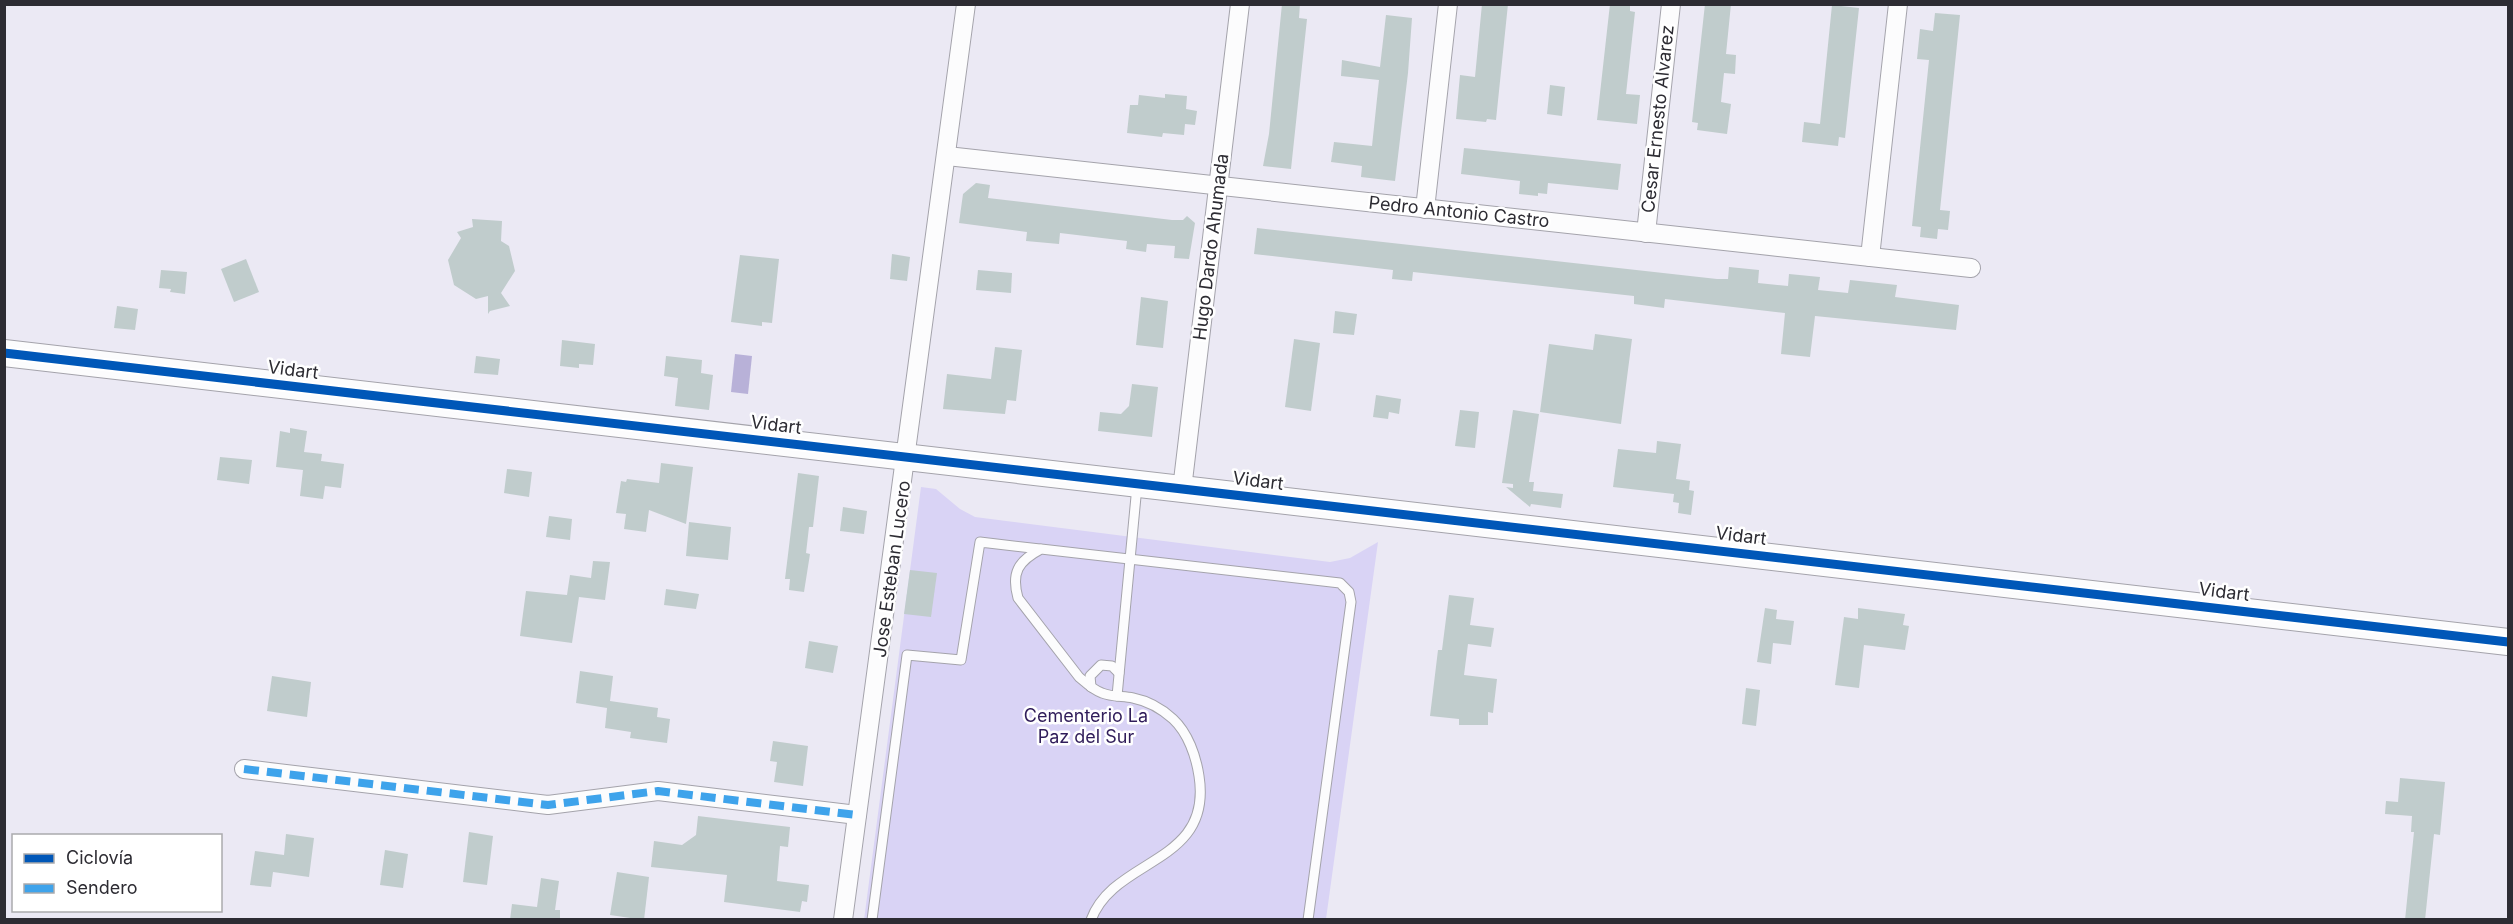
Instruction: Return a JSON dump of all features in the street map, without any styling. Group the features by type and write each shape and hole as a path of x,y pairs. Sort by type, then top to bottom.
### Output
{"street":[{"name":"Jose Esteban Lucero","path":"843,920 907,457 966,4"},
{"name":"Hugo Dardo Ahumada","path":"1182,489 1240,4"},
{"path":"1425,209 1448,4"},
{"name":"Cesar Ernesto Alvarez","path":"1646,233 1671,4"},
{"path":"1870,257 1898,4"},
{"name":"Pedro Antonio Castro","path":"947,156 1971,268"},
{"name":"Vidart","path":"4,353 2508,642"},
{"path":"244,769 548,805 658,791 857,815"}],"lane":[{"path":"1117,696 1137,483"},
{"path":"872,920 908,655 962,660 980,542 1340,583 1349,592 1351,602 1308,920"},
{"path":"1041,549 1026,559 1016,572 1014,584 1018,598 1079,677 1091,687 1099,693 1146,702 1160,708 1174,720 1192,750 1201,788 1199,809 1181,841 1166,855 1118,883 1106,893 1096,906 1091,920"},
{"path":"1091,687 1090,676 1101,665 1112,666 1119,673"}],"green space":[{"name":"Cementerio La Paz del Sur","path":"921,487 936,489 960,509 975,517 1330,562 1350,558 1378,542 1326,919 864,920"}],"shaded area":[{"path":"735,354 752,356 748,394 731,392"}],"building":[{"path":"1282,4 1300,4 1299,18 1307,19 1291,169 1263,166 1269,134"},
{"path":"1482,4 1508,4 1496,120 1487,119 1486,122 1456,119 1460,75 1475,77"},
{"path":"1610,4 1630,4 1630,11 1635,12 1626,94 1640,95 1637,124 1597,120"},
{"path":"1705,4 1731,4 1726,54 1736,55 1735,74 1724,73 1721,102 1731,104 1727,134 1697,130 1698,123 1692,122"},
{"path":"1832,5 1859,8 1845,138 1839,137 1838,146 1802,142 1804,122 1820,124"},
{"path":"1935,13 1960,15 1940,210 1950,211 1948,230 1938,229 1937,239 1920,237 1921,227 1912,226 1929,60 1917,59 1920,29 1933,31"},
{"path":"1386,15 1412,18 1395,181 1361,177 1362,166 1331,162 1334,142 1372,146 1379,80 1341,76 1342,60 1380,67"},
{"path":"1550,85 1565,87 1562,116 1547,114"},
{"path":"1165,94 1187,96 1186,109 1197,111 1195,125 1185,124 1184,135 1163,133 1162,137 1127,133 1130,105 1138,105 1139,95 1165,98"},
{"path":"1464,148 1621,164 1618,190 1548,183 1547,194 1538,193 1538,196 1519,194 1520,181 1461,174"},
{"path":"976,183 990,185 988,198 1172,220 1183,220 1187,216 1195,223 1189,259 1174,258 1175,246 1147,244 1146,252 1126,249 1127,241 1060,233 1059,244 1026,241 1027,232 959,223 963,194"},
{"path":"472,219 502,221 501,241 509,246 515,271 501,293 510,306 490,311 488,314 488,296 476,299 454,285 448,260 461,238 457,232 473,227"},
{"path":"1257,228 1717,279 1728,279 1729,267 1759,270 1758,283 1788,286 1789,274 1820,277 1818,290 1848,293 1850,280 1897,285 1895,297 1959,305 1956,330 1815,316 1810,357 1781,354 1785,313 1665,299 1664,308 1634,304 1634,296 1413,272 1412,281 1392,279 1393,270 1254,254"},
{"path":"892,254 910,257 907,281 890,279"},
{"path":"740,255 779,259 772,323 762,322 762,326 731,322"},
{"path":"246,259 259,292 234,302 221,269"},
{"path":"161,270 187,272 185,294 159,288"},
{"path":"978,270 1012,273 1011,293 976,290"},
{"path":"1141,297 1168,301 1163,348 1136,345"},
{"path":"117,306 138,309 135,330 114,328"},
{"path":"1335,311 1357,314 1354,335 1333,333"},
{"path":"1595,334 1632,339 1621,424 1540,412 1549,344 1593,350"},
{"path":"1294,339 1320,343 1311,411 1285,407"},
{"path":"562,340 595,344 593,365 579,364 579,368 560,366"},
{"path":"995,347 1022,350 1016,401 1007,400 1005,414 943,409 947,374 991,379"},
{"path":"476,356 500,359 498,375 474,373"},
{"path":"666,356 702,360 701,373 713,375 709,410 675,406 678,378 664,376"},
{"path":"1132,384 1158,387 1152,437 1098,431 1100,412 1121,414 1129,406"},
{"path":"1376,395 1401,399 1399,414 1389,412 1388,419 1373,417"},
{"path":"1460,410 1479,412 1475,448 1455,446"},
{"path":"1513,410 1539,414 1529,482 1534,482 1533,491 1563,494 1561,508 1531,504 1530,507 1506,487 1513,488 1513,484 1502,483"},
{"path":"290,428 307,431 304,452 322,454 321,461 344,464 341,488 325,486 323,499 300,496 303,470 276,467 280,431 290,433"},
{"path":"1657,441 1681,444 1676,479 1690,481 1689,490 1694,491 1691,515 1678,513 1679,503 1673,502 1674,494 1613,487 1618,449 1656,453"},
{"path":"220,457 252,460 249,484 217,480"},
{"path":"661,463 693,467 686,524 649,510 646,532 624,529 626,514 616,513 621,481 626,482 627,479 659,483"},
{"path":"507,469 532,472 529,497 504,493"},
{"path":"798,473 819,476 813,527 809,527 806,553 810,554 804,592 789,590 790,579 785,579"},
{"path":"843,507 867,511 864,534 840,531"},
{"path":"549,516 572,519 570,540 546,537"},
{"path":"689,522 731,527 728,560 686,556"},
{"path":"593,561 610,562 605,600 579,597 572,643 520,636 526,591 567,595 570,575 591,578"},
{"path":"910,570 937,573 931,617 904,614"},
{"path":"666,589 699,594 696,609 664,605"},
{"path":"1449,595 1474,598 1470,625 1494,628 1491,647 1468,644 1464,675 1497,679 1493,713 1488,712 1488,725 1459,725 1459,719 1430,716 1438,650 1442,650"},
{"path":"1765,608 1777,610 1776,619 1794,621 1791,645 1773,643 1771,664 1757,662"},
{"path":"1858,608 1905,614 1903,625 1909,626 1905,650 1864,645 1859,688 1835,685 1844,617 1858,619"},
{"path":"809,641 838,646 833,673 805,668"},
{"path":"580,671 613,676 610,701 658,708 657,717 670,719 667,743 630,738 631,732 605,728 607,708 576,703"},
{"path":"272,676 311,682 307,717 267,711"},
{"path":"1746,688 1760,690 1756,726 1742,724"},
{"path":"773,741 808,746 803,786 774,782 777,762 770,761"},
{"path":"2400,778 2445,782 2440,835 2434,834 2425,920 2405,920 2414,832 2411,832 2412,816 2385,814 2386,801 2398,802"},
{"path":"698,816 790,827 788,847 780,846 777,881 809,885 807,902 802,901 800,912 724,902 727,875 651,867 654,841 682,845 696,835"},
{"path":"469,832 493,836 487,885 463,882"},
{"path":"286,834 314,838 309,877 273,872 271,887 250,885 255,851 284,855"},
{"path":"385,850 408,854 403,888 380,885"},
{"path":"617,872 649,877 644,920 610,915"},
{"path":"541,878 559,881 555,910 560,910 560,920 510,920 512,904 537,907"}],"marked path":[{"path":"244,769 548,805 658,791 857,815"}],"cycle path":[{"path":"4,353 2508,642"}]}
